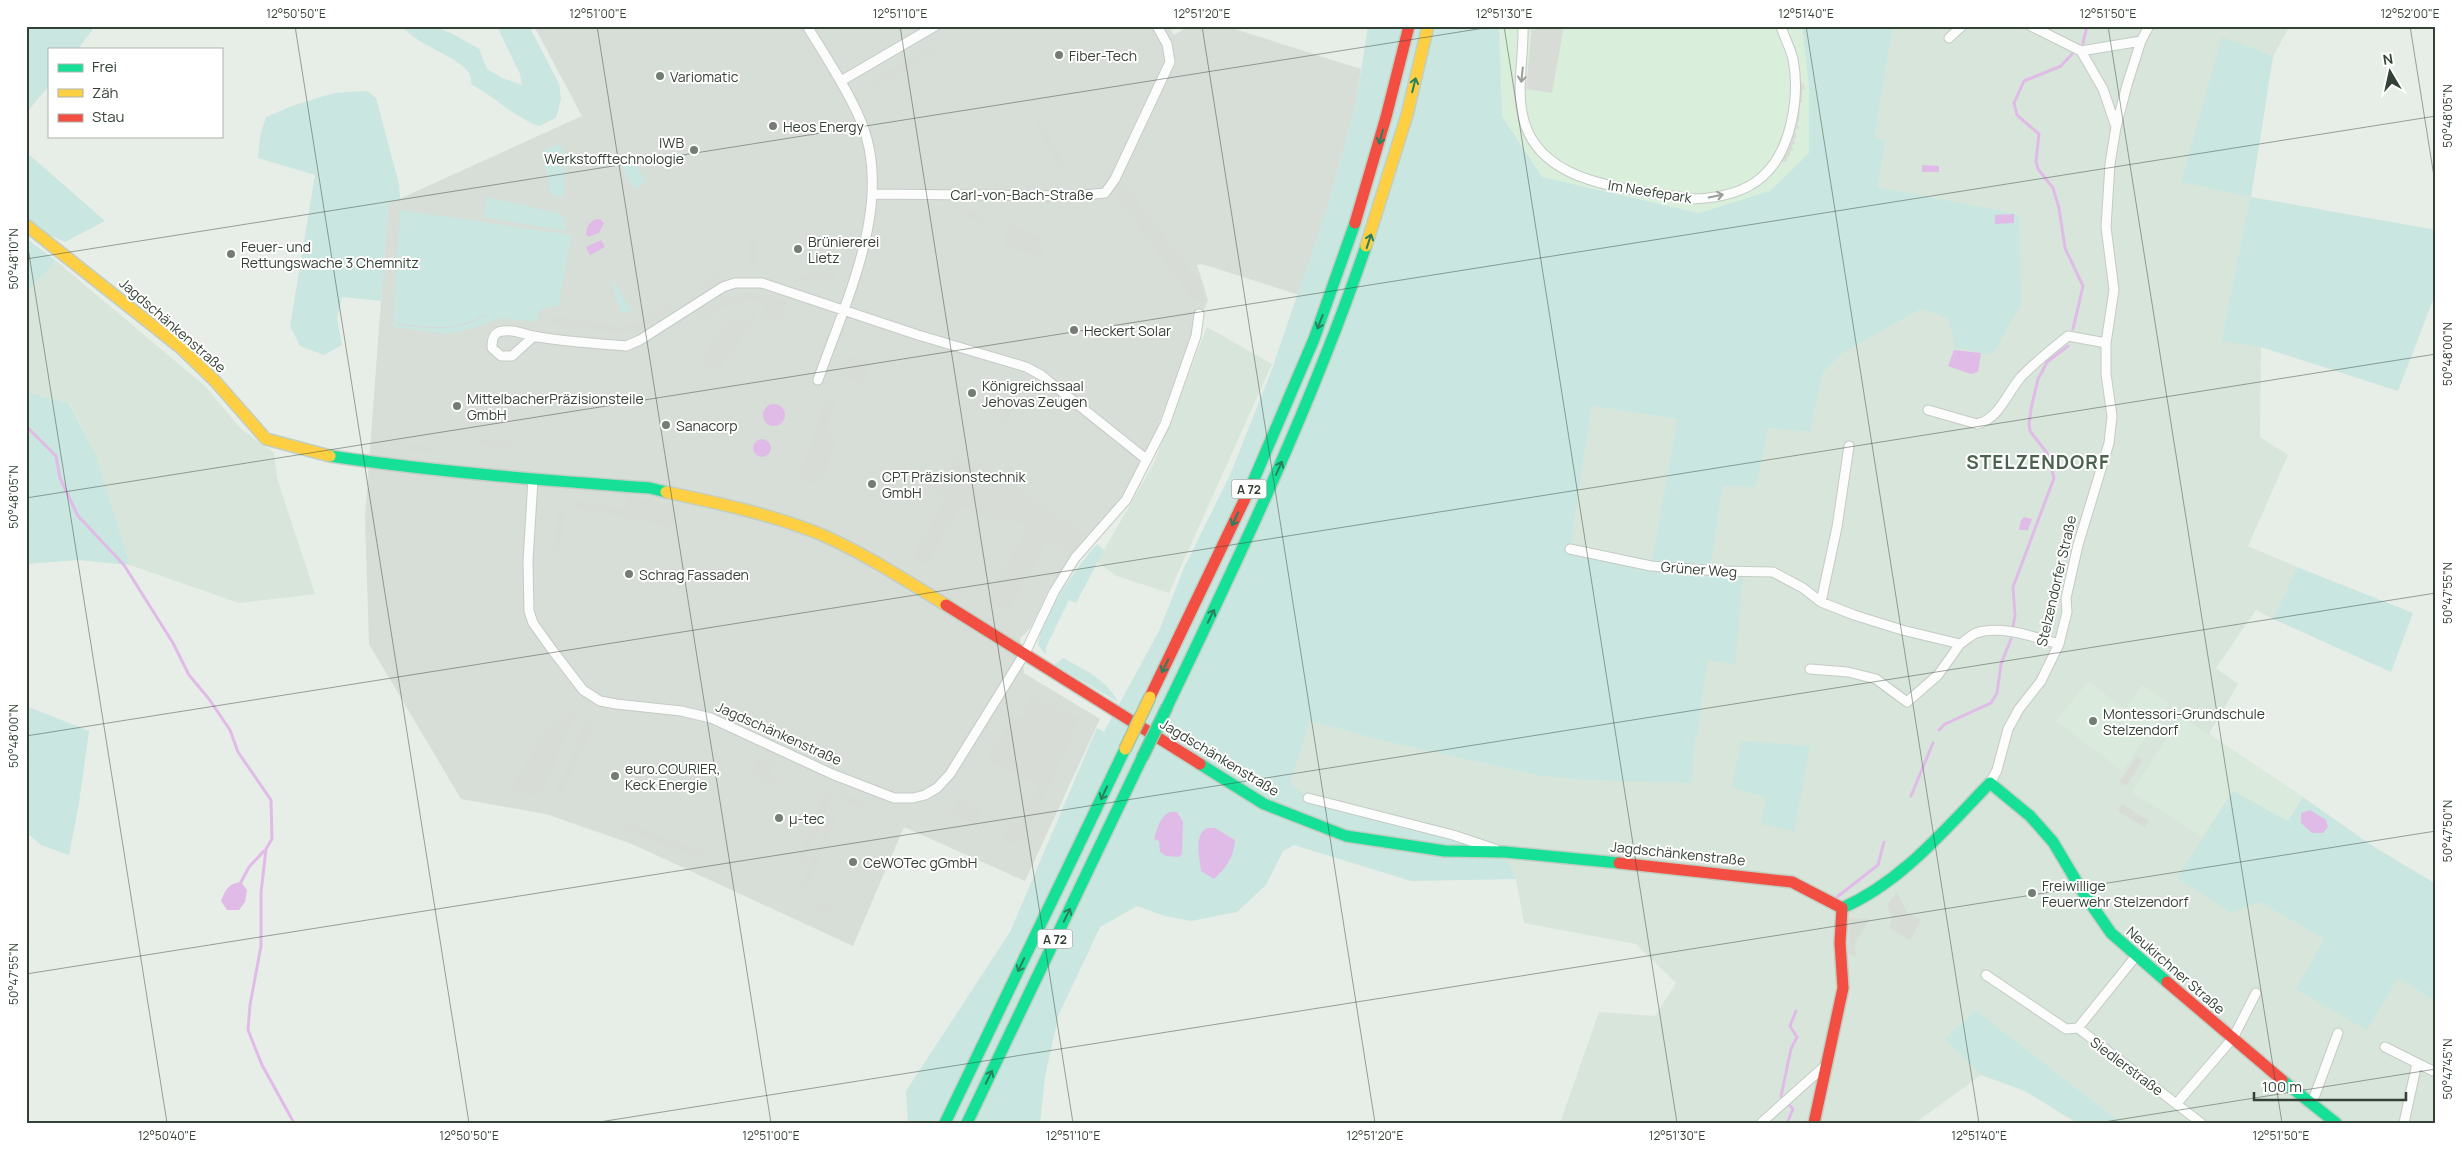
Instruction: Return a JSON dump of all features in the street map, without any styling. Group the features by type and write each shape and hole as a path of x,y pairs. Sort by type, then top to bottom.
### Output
{"main road":[{"path":"1398,73 1396,46 1400,26"},
{"name":"A 72","path":"947,1118 1232,526 1297,381 1340,267 1372,169 1410,26"},
{"name":"A 72","path":"968,1122 1269,492 1313,391 1350,296 1392,169 1428,26"},
{"name":"Jagdschänkenstraße","path":"26,225 181,348 216,381 255,429 266,439 300,450 338,457 533,479 650,488 769,516 819,534 866,556 1025,652 1264,804 1346,836 1444,851 1505,852 1771,878 1792,882 1842,908"},
{"name":"Stelzendorfer Straße","path":"1842,908 1855,904 1896,874 1990,783"},
{"name":"Neukirchner Straße","path":"1990,783 2030,816 2053,842 2084,894 2111,933 2233,1038 2336,1123"},
{"path":"1814,1123 1843,988 1840,943 1842,908"}],"street":[{"path":"807,26 841,81 861,120 870,152 874,194 867,233 818,380"},
{"path":"841,81 935,26"},
{"name":"Carl-von-Bach-Straße","path":"874,194 1074,196 1105,193 1115,179 1170,62 1167,44 1157,26"},
{"name":"Im Neefepark","path":"1523,26 1521,101 1527,129 1540,151 1559,166 1586,179 1694,199 1712,198 1731,193 1762,178 1773,164 1783,145 1790,123 1795,94 1793,59 1781,26"},
{"path":"1949,38 1962,26"},
{"path":"2031,26 2082,51 2103,89 2116,127"},
{"name":"Stelzendorfer Straße","path":"1990,783 1997,770 2008,729 2019,709 2041,681 2059,644 2067,612 2066,598 2078,545 2108,443 2112,416 2106,374 2106,343 2114,290 2106,227 2107,198 2116,127 2141,41 2149,26"},
{"path":"2082,51 2141,41"},
{"path":"534,336 626,346 640,340 723,287 735,283 762,283 972,352 1026,367 1041,375 1146,459"},
{"name":"Jagdschänkenstraße","path":"533,479 528,561 528,611 538,630 583,690 600,700 681,711 711,718 791,756 865,787 894,798 913,798 937,788 950,774 1025,652 1054,592 1075,558 1126,500 1168,416 1196,336 1199,314"},
{"path":"1928,410 1977,424 1985,422 1994,414 2020,378 2068,336 2106,343"},
{"path":"1821,602 1838,527 1849,446"},
{"name":"Grüner Weg","path":"1570,549 1651,566 1719,571 1773,572 1803,588 1821,602 1902,630 1960,644"},
{"path":"1810,669 1848,672 1876,679 1907,702 1938,675 1960,644 1976,634 1994,631 2027,635 2059,644"},
{"name":"Jagdschänkenstraße","path":"1308,798 1453,835 1505,852"},
{"path":"1986,975 2066,1029 2078,1028 2136,956"},
{"name":"Neukirchner Straße","path":"2233,1038 2256,993"},
{"name":"Siedlerstraße","path":"2078,1028 2200,1123"},
{"path":"2312,1103 2338,1033"},
{"name":"Siedlerstraße","path":"2177,1104 2233,1038"},
{"path":"2385,1047 2433,1071"},
{"path":"1761,1123 1827,1064"},
{"path":"2404,1123 2417,1064"}],"shaded area":[{"path":"26,26 95,26 79,48 48,48 48,87 26,113"},
{"path":"402,26 433,26 453,34 479,49 487,69 502,78 522,85 520,74 497,26 529,26 559,84 561,99 556,118 539,126 521,117 472,85 470,74 457,61 418,40"},
{"path":"534,26 1168,26 1174,35 1189,26 1225,26 1361,69 1356,103 1330,199 1299,295 1202,264 1197,265 1208,300 1153,438 1121,498 1071,556 1049,589 1032,625 1020,638 1024,673 1100,719 1025,881 904,827 853,946 632,844 546,814 461,799 369,644 365,518 388,204 582,116"},
{"path":"1368,26 1499,26 1502,116 1542,177 1699,213 1770,191 1809,153 1809,86 1802,26 1893,26 1875,137 1886,140 1878,187 2019,214 2021,304 1992,355 1955,348 1949,319 1921,309 1843,353 1823,373 1810,432 1768,428 1756,487 1723,486 1710,570 1743,572 1735,664 1708,660 1697,737 1695,737 1692,783 1581,780 1541,776 1384,741 1310,721 1290,783 1308,798 1505,852 1516,879 1411,881 1294,845 1283,851 1266,885 1237,912 1191,921 1165,916 1137,906 1100,927 1059,1014 1045,1076 1040,1123 908,1123 906,1091 1010,932 1097,728 1104,732 1159,631 1184,568 1230,475 1271,372 1330,199 1356,103","holes":["1592,406 1677,419 1651,566 1570,549"]},
{"path":"1499,26 1802,26 1809,86 1809,153 1770,191 1699,213 1542,177 1502,116"},
{"path":"1532,26 1564,26 1552,93 1526,89"},
{"path":"1893,26 2290,26 2273,56 2223,38 2182,182 2250,197 2221,340 2261,347 2260,437 2288,455 2248,546 2297,567 2273,619 2256,610 2216,668 2238,684 2209,734 2303,797 2288,821 2233,791 2259,902 2324,939 2366,1030 2398,978 2436,1002 2436,1123 2121,1123 1976,1010 1944,1039 1981,1075 1915,1123 1560,1123 1599,1012 1655,1016 1676,983 1636,944 1524,923 1516,879 1505,852 1308,798 1290,783 1310,721 1384,741 1541,776 1581,780 1669,782 1672,737 1697,736 1708,660 1735,663 1710,571 1723,486 1756,487 1767,428 1810,432 1823,373 1843,353 1921,309 1949,319 2019,214 1878,187 1886,141 1875,137"},
{"path":"2222,37 2273,56 2251,197 2436,230 2436,292 2398,391 2261,347 2221,341 2250,197 2181,182"},
{"path":"932,45 936,51 873,88 869,81"},
{"path":"1803,83 1805,89 1802,90 1799,122 1797,123 1799,128 1795,130 1797,138 1794,139 1795,144 1792,145 1793,151 1790,151 1787,162 1775,162 1783,145 1795,85"},
{"path":"367,91 376,98 399,184 400,199 388,204 381,301 342,297 337,318 342,345 324,355 300,346 290,326 315,175 258,158 260,136 266,117 292,106 334,93"},
{"path":"1040,120 1067,166 1060,169 1034,124"},
{"path":"559,144 566,154 563,198 550,193 543,155 546,149"},
{"path":"26,152 105,221 65,242 47,234 26,219"},
{"path":"632,157 646,182 634,189 620,164"},
{"path":"1922,165 1939,166 1939,172 1922,172"},
{"path":"1124,183 1204,287 1203,303 1192,299 1116,196"},
{"path":"487,197 558,213 564,217 567,231 483,217"},
{"path":"964,209 986,216 984,223 962,216"},
{"path":"400,210 572,235 560,305 539,310 537,322 502,318 468,330 446,334 393,327"},
{"path":"2014,214 2014,223 1995,224 1995,215"},
{"path":"600,219 604,223 599,233 588,237 586,234 588,225 594,220"},
{"path":"1010,224 1039,236 1044,249 1040,257 1003,245"},
{"path":"26,238 56,261 26,293"},
{"path":"756,238 758,265 750,266 748,239"},
{"path":"845,238 846,245 831,246 830,239"},
{"path":"601,240 605,247 590,255 586,247"},
{"path":"56,261 205,386 241,429 274,453 277,478 315,594 239,603 130,565 96,457 70,403 26,392 26,293"},
{"path":"720,271 724,278 708,287 704,281"},
{"path":"835,272 836,279 794,282 794,275"},
{"path":"615,282 632,312 621,313 612,285"},
{"path":"748,292 766,294 788,302 782,322 760,316 764,302 749,299 724,307 700,324 695,317 723,299 734,294"},
{"path":"672,302 676,308 639,330 618,334 550,324 551,315 619,326 637,323"},
{"path":"752,313 758,316 717,373 699,360 733,314 746,321"},
{"path":"1207,327 1272,364 1169,593 1117,576 1097,562 1153,465"},
{"path":"1954,350 1981,353 1978,372 1971,374 1948,366"},
{"path":"847,354 870,362 862,383 839,375"},
{"path":"1012,381 1020,384 1006,425 998,422"},
{"path":"26,392 69,403 96,456 130,565 78,560 26,564"},
{"path":"827,396 836,399 825,432 838,438 820,485 798,478"},
{"path":"774,404 782,407 785,415 782,423 774,426 766,423 763,415 766,407"},
{"path":"1592,406 1677,419 1651,566 1570,549"},
{"path":"475,438 514,442 513,448 474,444"},
{"path":"762,439 768,442 771,448 768,454 762,457 756,454 753,448 756,442"},
{"path":"406,444 434,446 433,453 405,450"},
{"path":"970,456 1086,535 1069,555 1049,538 1007,613 986,600 1028,526 1002,518 998,524 961,506 927,566 913,557 944,499 935,495 953,457 965,461"},
{"path":"628,495 680,506 675,528 570,506 572,499 624,509"},
{"path":"558,510 565,511 560,554 553,554"},
{"path":"2024,517 2032,519 2028,530 2019,530 2021,520"},
{"path":"1097,544 1104,550 1076,603 1069,600 1046,647 1046,655 1038,645 1046,620 1070,578"},
{"path":"2297,567 2413,613 2391,672 2273,619"},
{"path":"1063,658 1101,681 1118,702 1055,665"},
{"path":"2088,681 2125,710 2142,685 2169,704 2122,771 2056,721"},
{"path":"1031,696 1080,719 1025,840 1018,836 1013,845 1002,839 1010,822 1019,826 1038,784 987,760 1010,719 1014,715 1022,717"},
{"path":"26,706 89,731 79,803 69,855 41,845 26,832"},
{"path":"569,712 576,715 539,799 511,787 531,756 541,732 553,726"},
{"path":"589,714 597,717 563,794 556,792"},
{"path":"2181,716 2303,797 2288,821 2233,791 2203,837 2131,792"},
{"path":"1741,741 1810,746 1794,831 1761,824 1766,798 1732,787"},
{"path":"758,755 776,762 770,776 781,781 778,788 750,776"},
{"path":"2137,756 2143,760 2126,786 2119,782"},
{"path":"825,790 833,793 804,863 797,860"},
{"path":"2233,791 2288,821 2303,797 2371,845 2436,884 2436,1002 2398,978 2367,1030 2296,989 2324,939 2259,902 2232,913 2177,878"},
{"path":"840,792 865,802 863,810 838,799"},
{"path":"957,798 982,810 975,825 950,813"},
{"path":"2122,804 2149,821 2145,828 2118,811"},
{"path":"2310,810 2326,820 2328,827 2323,833 2312,833 2301,823 2301,813"},
{"path":"1170,812 1177,812 1183,822 1182,854 1179,857 1166,856 1160,852 1159,841 1154,839 1161,820"},
{"path":"830,816 836,818 805,894 798,892"},
{"path":"623,821 704,852 700,860 620,828"},
{"path":"1207,828 1215,828 1235,840 1229,862 1214,879 1201,871 1199,842 1200,836"},
{"path":"241,882 247,890 245,902 239,910 227,910 221,901 224,894 230,886"},
{"path":"1897,892 1907,912 1921,920 1910,940 1889,928 1892,919 1887,905"},
{"path":"812,900 834,908 831,915 809,906"},
{"path":"1849,918 1869,919 1855,945 1856,957 1848,953"},
{"path":"1976,1010 2121,1123 2077,1123 2025,1091 1981,1075 1944,1039"}],"waterway":[{"path":"2083,43 2087,26"},
{"path":"2072,54 2061,66 2024,81 2014,103 2017,115 2039,134 2036,161 2038,169 2053,188 2059,208 2065,248 2083,286 2073,329"},
{"path":"2013,627 2015,616 2013,587 2054,478 2047,453 2030,431 2031,409 2038,379 2047,362 2068,346"},
{"path":"26,426 56,456 60,478 78,516 124,565 173,643 189,675 209,699 230,730 238,752 271,800 272,839 266,849 261,893 261,946 250,1005 248,1030 262,1065 294,1123"},
{"path":"1939,730 1945,724 1991,703 1997,693 2001,664 2011,639"},
{"path":"1911,796 1933,743"},
{"path":"1837,897 1878,865 1884,842"},
{"path":"241,882 249,867 264,851"},
{"path":"1787,1123 1793,1109 1781,1096 1791,1049 1797,1037 1790,1026 1796,1011"}],"tram line":[{"path":"397,324 432,328 454,327 486,314"}],"traffic: fast":[{"path":"1252,484 1314,339 1355,223"},
{"path":"1167,707 1274,479 1345,305 1366,246"},
{"path":"330,456 450,471 650,488 666,492"},
{"path":"1142,758 1167,707"},
{"path":"945,1123 1125,749"},
{"path":"967,1123 1142,758"},
{"path":"1200,764 1264,804 1346,836 1445,851 1505,852 1619,863"},
{"path":"1842,908 1884,884 1922,853 1990,783 2030,816 2053,842 2084,894 2111,933 2167,982"},
{"path":"2282,1080 2336,1123"}],"traffic: slow":[{"path":"1366,246 1407,115 1428,26"},
{"path":"26,225 181,348 215,381 266,439 330,456"},
{"path":"666,492 763,515 820,534 868,558 946,605"},
{"path":"1125,749 1150,697"}],"traffic: jam":[{"path":"1355,223 1386,117 1409,26"},
{"path":"1150,697 1252,484"},
{"path":"946,605 1200,764"},
{"path":"1619,863 1792,882 1842,908"},
{"path":"1814,1123 1843,988 1840,943 1842,908"},
{"path":"2167,982 2282,1080"}],"place":[{"name":"Fiber-Tech","path":"1059,55"},
{"name":"Variomatic","path":"660,76"},
{"name":"Heos Energy","path":"773,126"},
{"name":"IWB Werkstofftechnologie","path":"694,150"},
{"name":"Brüniererei Lietz","path":"798,249"},
{"name":"Feuer- und Rettungswache 3 Chemnitz","path":"231,254"},
{"name":"Heckert Solar","path":"1074,330"},
{"name":"Königreichssaal Jehovas Zeugen","path":"972,393"},
{"name":"MittelbacherPräzisionsteile GmbH","path":"457,406"},
{"name":"Sanacorp","path":"666,425"},
{"name":"CPT Präzisionstechnik GmbH","path":"872,484"},
{"name":"Schrag Fassaden","path":"629,574"},
{"name":"Montessori-Grundschule Stelzendorf","path":"2093,721"},
{"name":"euro.COURIER, Keck Energie","path":"615,776"},
{"name":"µ-tec","path":"779,818"},
{"name":"CeWOTec gGmbH","path":"853,862"},
{"name":"Freiwillige Feuerwehr Stelzendorf","path":"2032,893"}],"district":[{"name":"STELZENDORF","path":"2038,462"}]}
